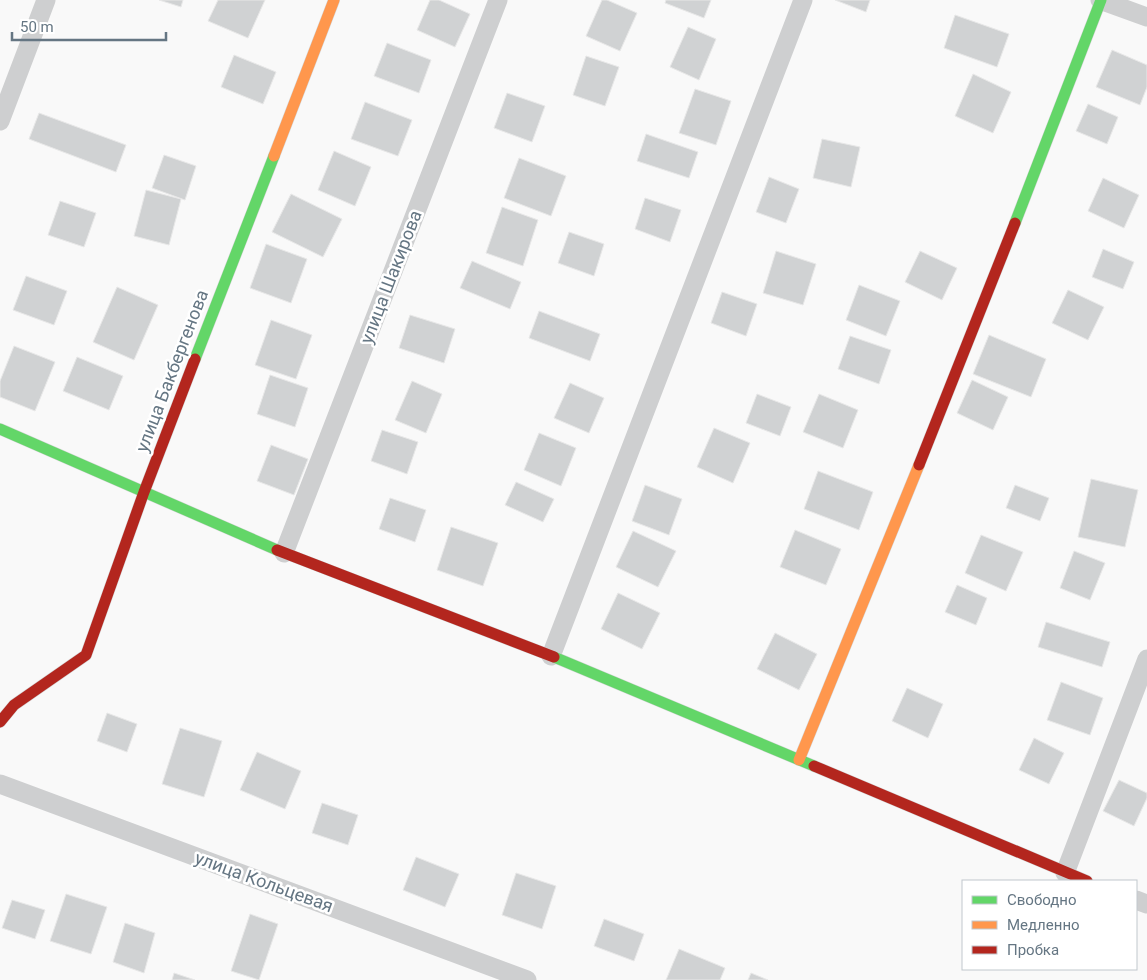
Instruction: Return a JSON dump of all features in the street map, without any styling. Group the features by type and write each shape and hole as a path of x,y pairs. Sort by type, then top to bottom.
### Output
{"street":[{"path":"0,121 46,0"},
{"name":"улица Бакбергенова","path":"0,722 14,705 86,655 144,492 334,0"},
{"name":"улица Шакирова","path":"284,553 498,0"},
{"path":"551,656 803,0"},
{"path":"799,760 978,320 1101,0 1147,17"},
{"path":"0,429 284,553 551,656 1084,880"},
{"path":"1066,873 1147,659"},
{"name":"улица Кольцевая","path":"0,784 527,980"}],"building":[{"path":"159,0 183,0 181,7"},
{"path":"218,0 265,0 248,38 208,21"},
{"path":"430,0 439,0 470,14 455,47 417,30"},
{"path":"602,0 607,0 637,13 620,51 586,36"},
{"path":"666,0 711,0 704,18 665,3"},
{"path":"835,0 870,0 866,12"},
{"path":"955,15 1009,34 997,67 944,48"},
{"path":"688,27 716,39 699,80 670,67"},
{"path":"387,43 431,60 419,93 374,76"},
{"path":"1112,50 1147,65 1147,87 1140,105 1096,87"},
{"path":"234,55 276,72 263,104 221,87"},
{"path":"586,56 619,67 605,106 573,95"},
{"path":"973,74 1011,92 993,133 955,116"},
{"path":"695,89 731,101 716,145 679,133"},
{"path":"507,93 545,106 532,142 494,128"},
{"path":"365,102 412,120 398,156 351,139"},
{"path":"1088,104 1118,117 1107,144 1076,131"},
{"path":"39,113 126,145 116,172 29,139"},
{"path":"646,134 698,152 689,178 637,161"},
{"path":"822,139 860,147 851,187 813,178"},
{"path":"334,151 371,167 355,206 318,190"},
{"path":"164,155 196,166 185,200 152,188"},
{"path":"519,158 566,176 551,216 504,198"},
{"path":"769,177 799,189 786,223 756,212"},
{"path":"1103,178 1139,195 1124,228 1088,211"},
{"path":"146,190 181,199 169,245 134,236"},
{"path":"291,194 342,219 323,257 272,232"},
{"path":"645,198 681,210 670,242 635,229"},
{"path":"60,201 96,213 84,247 48,235"},
{"path":"502,207 538,220 523,266 486,253"},
{"path":"569,232 604,244 594,276 558,263"},
{"path":"266,244 307,259 291,303 250,288"},
{"path":"1103,249 1134,262 1123,289 1092,277"},
{"path":"776,251 816,264 803,305 763,293"},
{"path":"920,251 957,268 942,300 905,282"},
{"path":"472,261 521,282 510,309 460,288"},
{"path":"26,276 67,291 54,325 13,310"},
{"path":"859,285 900,301 886,336 846,320"},
{"path":"117,287 158,305 134,360 93,342"},
{"path":"1068,290 1104,307 1088,340 1052,323"},
{"path":"722,292 757,304 746,336 711,323"},
{"path":"539,311 600,334 590,361 529,338"},
{"path":"410,315 455,329 444,363 399,348"},
{"path":"271,320 312,335 296,379 255,365"},
{"path":"989,335 1046,359 1031,397 973,374"},
{"path":"850,336 891,350 879,384 838,369"},
{"path":"14,346 55,362 35,411 0,397 0,381"},
{"path":"77,357 123,376 109,410 63,391"},
{"path":"270,375 308,388 295,427 257,414"},
{"path":"972,380 1008,397 993,430 957,413"},
{"path":"412,381 442,394 426,433 395,420"},
{"path":"570,383 604,398 589,433 554,418"},
{"path":"757,394 791,407 780,436 746,423"},
{"path":"819,394 858,410 843,448 803,432"},
{"path":"714,428 750,443 733,483 697,467"},
{"path":"382,430 418,442 407,474 371,461"},
{"path":"539,433 576,448 561,486 524,470"},
{"path":"271,445 308,459 294,495 257,481"},
{"path":"818,471 873,492 859,530 804,509"},
{"path":"1091,479 1138,490 1125,547 1078,537"},
{"path":"516,482 554,499 543,522 505,505"},
{"path":"645,485 682,499 669,535 632,521"},
{"path":"1015,485 1049,498 1040,521 1006,508"},
{"path":"390,498 426,510 415,542 379,529"},
{"path":"451,527 498,543 483,586 437,570"},
{"path":"795,530 841,549 826,585 780,567"},
{"path":"633,531 676,551 658,587 616,567"},
{"path":"981,535 1023,552 1006,591 965,573"},
{"path":"1074,551 1105,563 1090,600 1060,588"},
{"path":"957,585 987,598 976,625 945,612"},
{"path":"618,593 660,613 642,649 601,629"},
{"path":"1046,622 1110,642 1102,667 1038,647"},
{"path":"775,633 817,654 799,690 757,669"},
{"path":"1061,682 1103,698 1090,735 1047,720"},
{"path":"907,688 943,704 928,738 892,721"},
{"path":"107,713 137,724 127,752 97,741"},
{"path":"180,728 222,741 204,797 162,784"},
{"path":"1034,738 1064,753 1049,784 1019,770"},
{"path":"257,752 301,771 285,809 240,790"},
{"path":"1119,780 1147,793 1147,798 1134,826 1103,811"},
{"path":"322,803 358,815 348,845 312,833"},
{"path":"416,857 459,874 445,907 403,890"},
{"path":"516,873 556,886 542,929 502,915"},
{"path":"66,894 107,907 91,954 50,941"},
{"path":"12,900 45,910 35,939 2,928"},
{"path":"250,914 278,924 259,980 231,971"},
{"path":"604,919 644,934 634,961 594,946"},
{"path":"125,923 155,933 144,973 113,962"},
{"path":"679,949 725,968 720,980 666,980"},
{"path":"174,973 195,980 172,980"},
{"path":"751,973 768,980 748,980"}],"traffic: fast":[{"path":"1015,223 1101,0"},
{"path":"195,359 274,156"},
{"path":"0,429 277,550"},
{"path":"554,657 814,766"}],"traffic: slow":[{"path":"274,156 334,0"},
{"path":"799,760 919,465"}],"traffic: jam":[{"path":"919,465 1015,223"},
{"path":"0,722 14,705 86,655 144,492 195,359"},
{"path":"277,550 554,657"},
{"path":"814,766 1085,880"}]}
